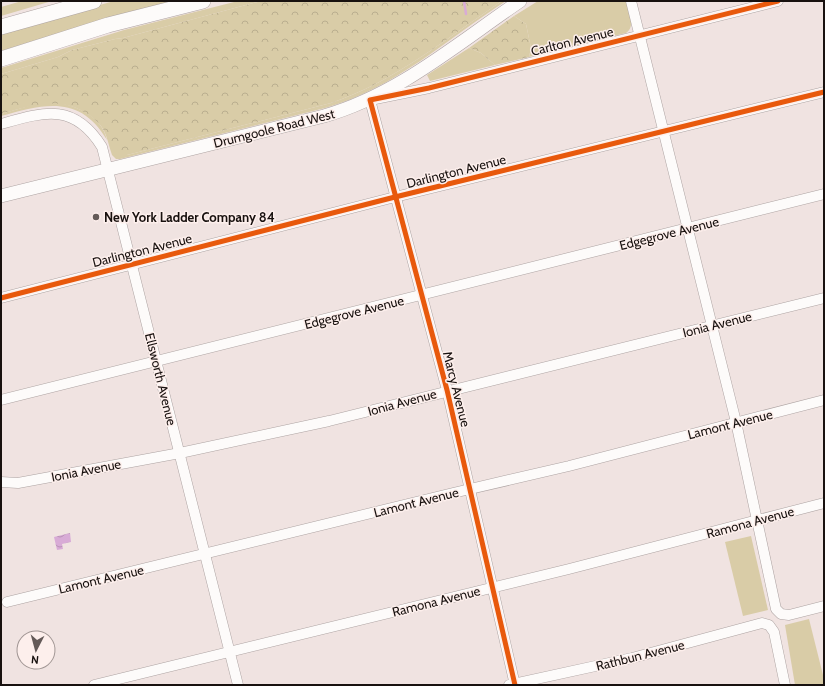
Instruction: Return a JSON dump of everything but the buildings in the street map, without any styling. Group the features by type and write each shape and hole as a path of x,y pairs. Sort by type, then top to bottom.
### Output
{"highway":[{"path":"1,27 94,1"},
{"path":"1,59 101,28 203,1"}],"main road":[{"name":"Drumgoole Road West","path":"1,196 324,116 370,100 399,84 520,1"}],"street":[{"path":"631,1 689,228 736,422 776,607 780,613 789,615 824,606"},
{"name":"Carlton Avenue","path":"370,100 429,88 778,1"},
{"name":"Darlington Avenue","path":"1,298 395,197 824,92"},
{"name":"Marcy Avenue","path":"370,100 447,390 493,587 513,684"},
{"name":"Ellsworth Avenue","path":"1,124 39,113 51,113 72,118 88,129 102,147 238,685"},
{"name":"Edgegrove Avenue","path":"1,400 824,194"},
{"name":"Ionia Avenue","path":"1,482 18,483 180,453 329,421 447,390 824,298"},
{"name":"Lamont Avenue","path":"7,602 569,466 824,400"},
{"name":"Ramona Avenue","path":"94,685 493,587 569,570 824,503"},
{"name":"Rathbun Avenue","path":"513,684 632,658 762,623 771,626 774,632 785,685"}],"green space":[{"path":"22,1 52,1 1,16 1,7"},
{"path":"114,1 174,1 81,26 1,51 1,33"},
{"path":"238,1 261,1 72,50 58,57 1,74 1,68 124,30"},
{"path":"261,1 502,1 420,58 377,83 354,94 331,103 127,155 112,155 106,135 101,126 89,115 74,107 54,103 43,104 1,114 1,74 58,57 72,50"},
{"path":"502,1 506,1 419,62 374,89 350,100 325,108 120,159 116,159 112,155 127,155 331,103 354,94 377,83 420,58"},
{"path":"538,1 627,1 631,18 631,27 626,33 529,57 531,48 526,24 514,16"},
{"path":"514,16 526,24 531,48 529,57 495,65 481,53 469,48"},
{"path":"469,48 481,53 495,65 430,81 427,75"},
{"path":"53,102 70,106 87,113 100,124 107,140 96,125 85,115 73,109 60,106 32,108 1,116 1,114 32,105"},
{"path":"751,536 768,610 743,616 725,542"},
{"path":"809,619 824,679 824,685 795,685 785,625"}],"water":[{"path":"70,533 71,542 62,544 63,549 57,550 54,537"}],"waterway":[{"path":"464,1 466,14"}],"cycle path":[{"path":"515,685 447,390 370,100 429,88 778,1"},
{"path":"1,298 395,197 824,92"}],"place":[{"name":"New York Ladder Company 84","path":"96,217"}]}
